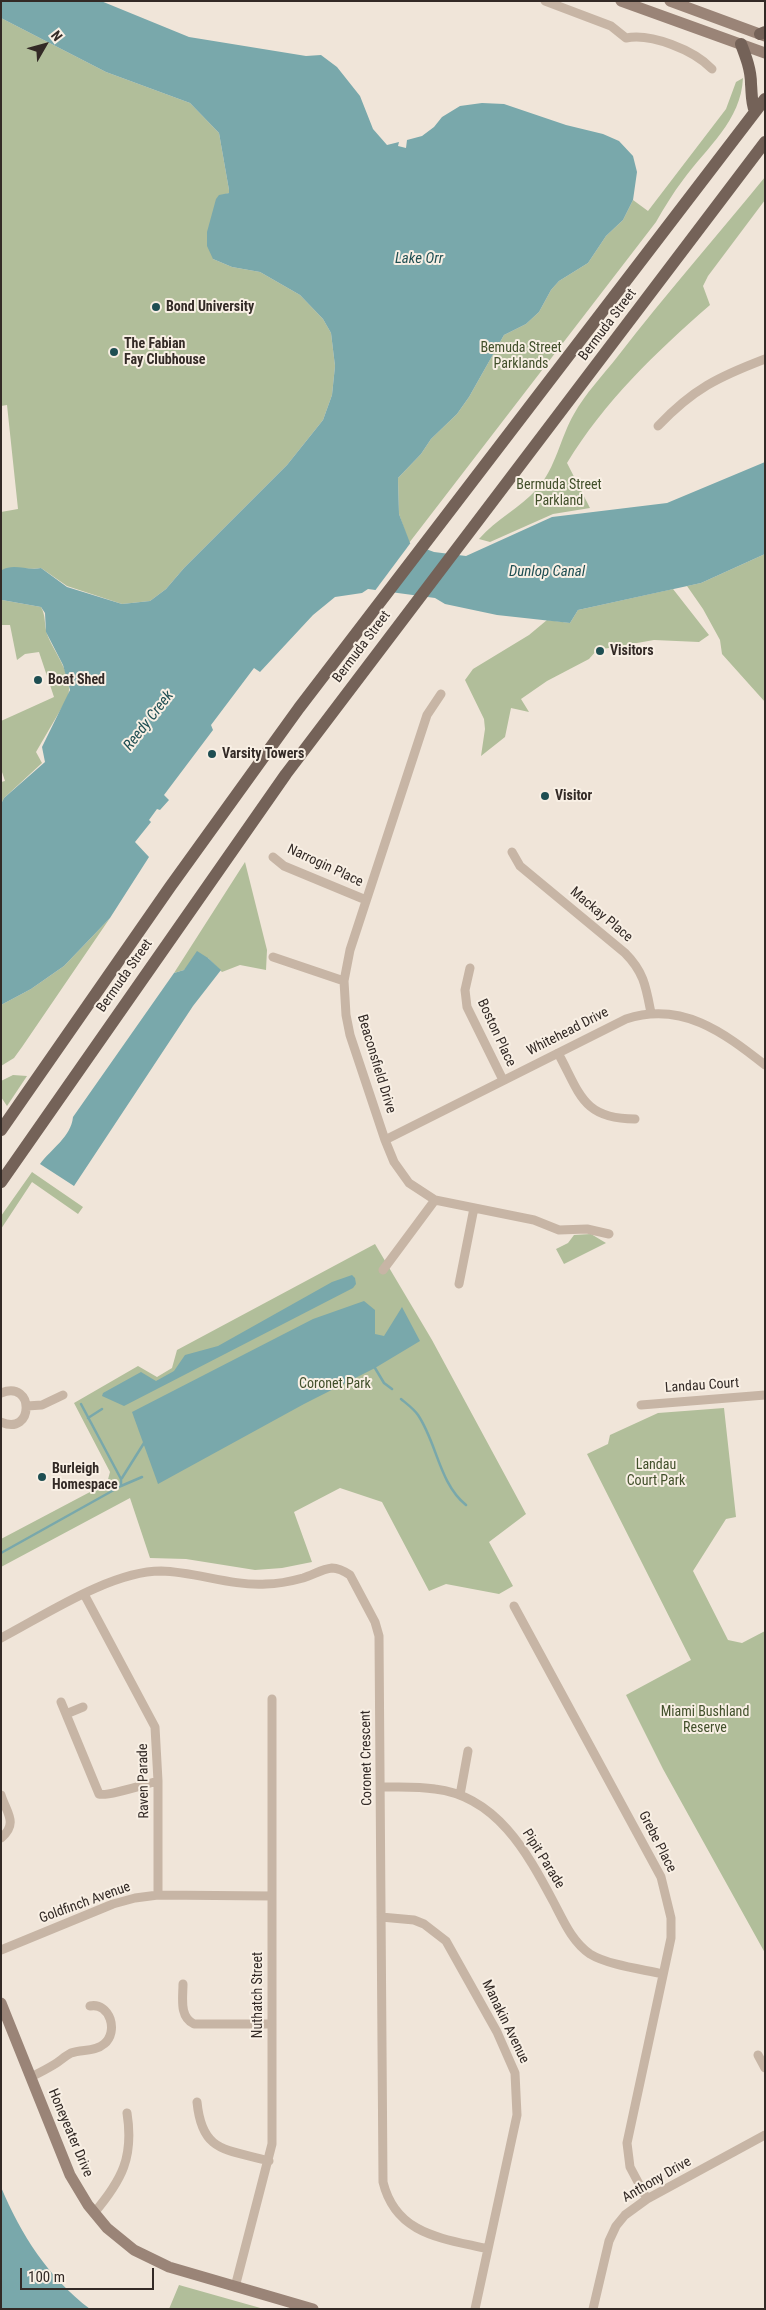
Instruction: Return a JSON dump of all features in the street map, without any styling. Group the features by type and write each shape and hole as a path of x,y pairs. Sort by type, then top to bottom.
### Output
{"main road":[{"path":"741,44 749,66 750,98 755,112"},
{"name":"Bermuda Street","path":"1,1130 237,793 382,598 765,99"},
{"name":"Bermuda Street","path":"1,1182 246,828 765,142"}],"street":[{"path":"544,1 611,26 626,38 639,35 692,52 712,68"},
{"path":"621,1 765,53"},
{"path":"670,1 763,34"},
{"path":"658,426 700,388 730,372 765,359"},
{"name":"Beaconsfield Drive","path":"441,694 427,715 350,950 344,982 346,1015 350,1035 385,1140 394,1162 408,1183 435,1200 534,1220 559,1230 587,1229 608,1234"},
{"name":"Mackay Place","path":"512,852 520,866 625,953 636,965 644,979 652,1013"},
{"name":"Narrogin Place","path":"273,857 284,866 366,900"},
{"path":"273,957 344,982"},
{"name":"Boston Place","path":"470,968 465,990 467,1007 503,1080"},
{"name":"Whitehead Drive","path":"385,1140 626,1018 652,1013 673,1015 714,1028 765,1065"},
{"path":"558,1052 581,1097 594,1111 616,1119 635,1120"},
{"path":"383,1270 435,1200"},
{"path":"459,1284 474,1208"},
{"path":"1,1422 7,1425 17,1424 24,1417 27,1406 24,1399 18,1393 2,1392"},
{"path":"27,1406 42,1405 63,1394"},
{"name":"Landau Court","path":"641,1405 765,1395"},
{"name":"Coronet Crescent","path":"1,1638 84,1594 123,1578 160,1571 195,1575 231,1583 267,1584 302,1578 333,1568 350,1575 375,1622 379,1636 382,2160 386,2192 396,2212 413,2227 426,2233 488,2249"},
{"name":"Raven Parade","path":"84,1594 155,1728 158,1781 158,1895"},
{"name":"Grebe Place","path":"514,1606 661,1877 671,1918 671,1938 627,2143 630,2167 647,2199"},
{"name":"Nuthatch Street","path":"235,2287 272,2144 272,1699"},
{"path":"61,1702 99,1794 107,1796 136,1785 158,1781"},
{"path":"66,1714 83,1707"},
{"path":"460,1795 468,1751"},
{"name":"Pipit Parade","path":"381,1787 435,1789 460,1795 491,1814 524,1848 565,1924 580,1946 599,1959 663,1974"},
{"path":"1,1795 11,1821 8,1830 1,1838"},
{"name":"Goldfinch Avenue","path":"1,1950 118,1903 136,1898 158,1895 272,1896"},
{"name":"Manakin Avenue","path":"381,1918 414,1920 424,1924 446,1941 512,2063 517,2092 517,2115 475,2309"},
{"path":"183,1984 184,2015 187,2021 194,2024 272,2024"},
{"name":"Honeyeater Drive","path":"1,2003 70,2175 94,2213 121,2240 169,2267 313,2309"},
{"path":"31,2077 71,2053 97,2048 106,2042 112,2032 110,2019 102,2008 97,2005 90,2006"},
{"path":"758,2055 765,2068"},
{"path":"198,2102 202,2128 209,2140 223,2148 269,2161"},
{"path":"94,2213 112,2190 124,2168 130,2140 127,2112"},
{"name":"Anthony Drive","path":"593,2309 612,2233 624,2215 647,2199 765,2135"}],"green space":[{"name":"Bond University","path":"1,18 106,72 190,103 219,133 229,190 229,193 226,194 213,259 232,267 260,272 300,295 323,319 331,333 335,366 332,395 323,420 287,465 184,568 166,589 150,601 122,604 67,586 41,568 10,568 1,572 1,512 18,509 7,405 1,406"},
{"name":"Bemuda Street Parklands","path":"743,78 741,93 736,107 721,133 679,185 656,222 409,543 399,514 398,478 421,454 431,439 457,414 469,397 504,335 526,324 539,312 551,290 559,281 588,263 606,236 623,220 633,200 648,211 726,109 736,82"},
{"name":"Bermuda Street Parkland","path":"765,177 765,200 708,276 703,286 710,305 632,379 597,419 567,463 590,508 553,514 490,542 479,539 537,489 549,472 569,423 583,399"},
{"path":"765,554 765,702 722,654 720,640 703,609 687,586 701,583"},
{"path":"673,589 709,635 699,642 654,640 597,650 589,659 547,681 521,699 529,712 511,708 505,737 481,756 485,729 484,719 465,680 473,669 529,635 547,620 570,623 578,610"},
{"path":"1,597 2,600 41,607 47,634 66,672 69,689 68,697 36,752 42,763 4,798 1,804 1,782 5,781 1,769 1,721 54,697 39,652 25,654 17,660 10,625 2,625 1,623"},
{"path":"245,862 267,950 266,970 240,965 222,972 208,958 174,973"},
{"path":"110,918 14,1058 1,1066 1,1005 31,989 64,966"},
{"path":"13,1075 27,1076 7,1106 1,1097 1,1081"},
{"path":"32,1172 83,1207 78,1214 32,1182 1,1229 1,1216"},
{"path":"591,1234 606,1243 564,1264 556,1249 568,1243 574,1235"},
{"name":"Coronet Park","path":"375,1244 432,1340 526,1514 489,1542 513,1586 499,1594 446,1584 429,1591 382,1502 340,1488 294,1512 312,1562 282,1568 255,1570 186,1559 150,1558 130,1498 1,1567 1,1539 107,1483 110,1472 74,1403 138,1366 157,1377 172,1368 177,1350"},
{"name":"Miami Bushland Reserve","path":"724,1408 736,1517 726,1519 693,1571 728,1640 742,1643 765,1631 765,1953 663,1769 626,1695 691,1660 587,1454 608,1444 610,1435 658,1413"},
{"path":"179,2285 264,2309 169,2309"}],"water":[{"name":"Lake Orr","path":"1,1 101,1 189,37 306,56 321,55 337,67 360,96 373,129 387,145 399,142 398,146 406,148 407,140 422,136 434,127 442,117 460,106 482,103 504,104 566,125 603,134 619,141 633,156 637,172 633,200 623,220 606,236 588,263 559,281 551,290 539,312 526,324 504,335 469,397 457,414 431,439 421,454 398,478 399,514 410,543 434,552 466,556 552,517 667,503 765,462 765,554 701,583 578,610 570,623 497,615 445,604 435,598 368,589 362,593 335,597 313,615 260,672 254,668 211,725 213,730 164,795 169,800 160,810 157,809 149,820 151,822 135,842 149,857 110,918 64,966 31,989 1,1005 1,804 4,798 45,762 42,747 70,690 63,665 46,632 45,613 41,607 2,600 2,570 11,567 41,568 67,587 122,604 150,601 166,589 184,568 287,465 323,420 332,395 335,366 331,333 323,319 300,295 260,272 232,267 213,259 207,246 207,232 216,199 219,195 229,193 219,133 190,103 106,72 1,18"},
{"path":"197,951 221,970 193,1006 74,1186 40,1164 65,1137 73,1117 174,973 184,970"},
{"path":"352,1275 355,1278 356,1284 353,1288 124,1406 102,1396 103,1393 141,1372 156,1381 174,1371 185,1355 218,1346 332,1282"},
{"path":"364,1301 375,1310 375,1334 384,1336 402,1307 420,1341 375,1368 304,1404 158,1484 132,1412 313,1319"},
{"path":"1,2187 17,2222 37,2254 61,2283 90,2309 1,2309"}],"pier":[{"path":"412,541 428,547 392,594 374,592"}],"waterway":[{"path":"375,1368 384,1383 392,1389"},
{"path":"401,1399 418,1415 450,1486 466,1505"},
{"path":"1,1553 121,1486 121,1479 81,1404"},
{"path":"88,1418 102,1409"},
{"path":"122,1478 144,1443"},
{"path":"121,1486 142,1477"}],"place":[{"name":"Bond University","path":"156,307"},
{"name":"The Fabian Fay Clubhouse","path":"114,352"},
{"name":"Visitors","path":"600,651"},
{"name":"Boat Shed","path":"38,680"},
{"name":"Varsity Towers","path":"212,754"},
{"name":"Visitor","path":"545,796"},
{"name":"Burleigh Homespace","path":"42,1477"}],"water label":[{"name":"Dunlop Canal","path":"547,572"},
{"name":"Reedy Creek","path":"149,721"}],"park label":[{"name":"Landau Court Park","path":"656,1474"}]}
